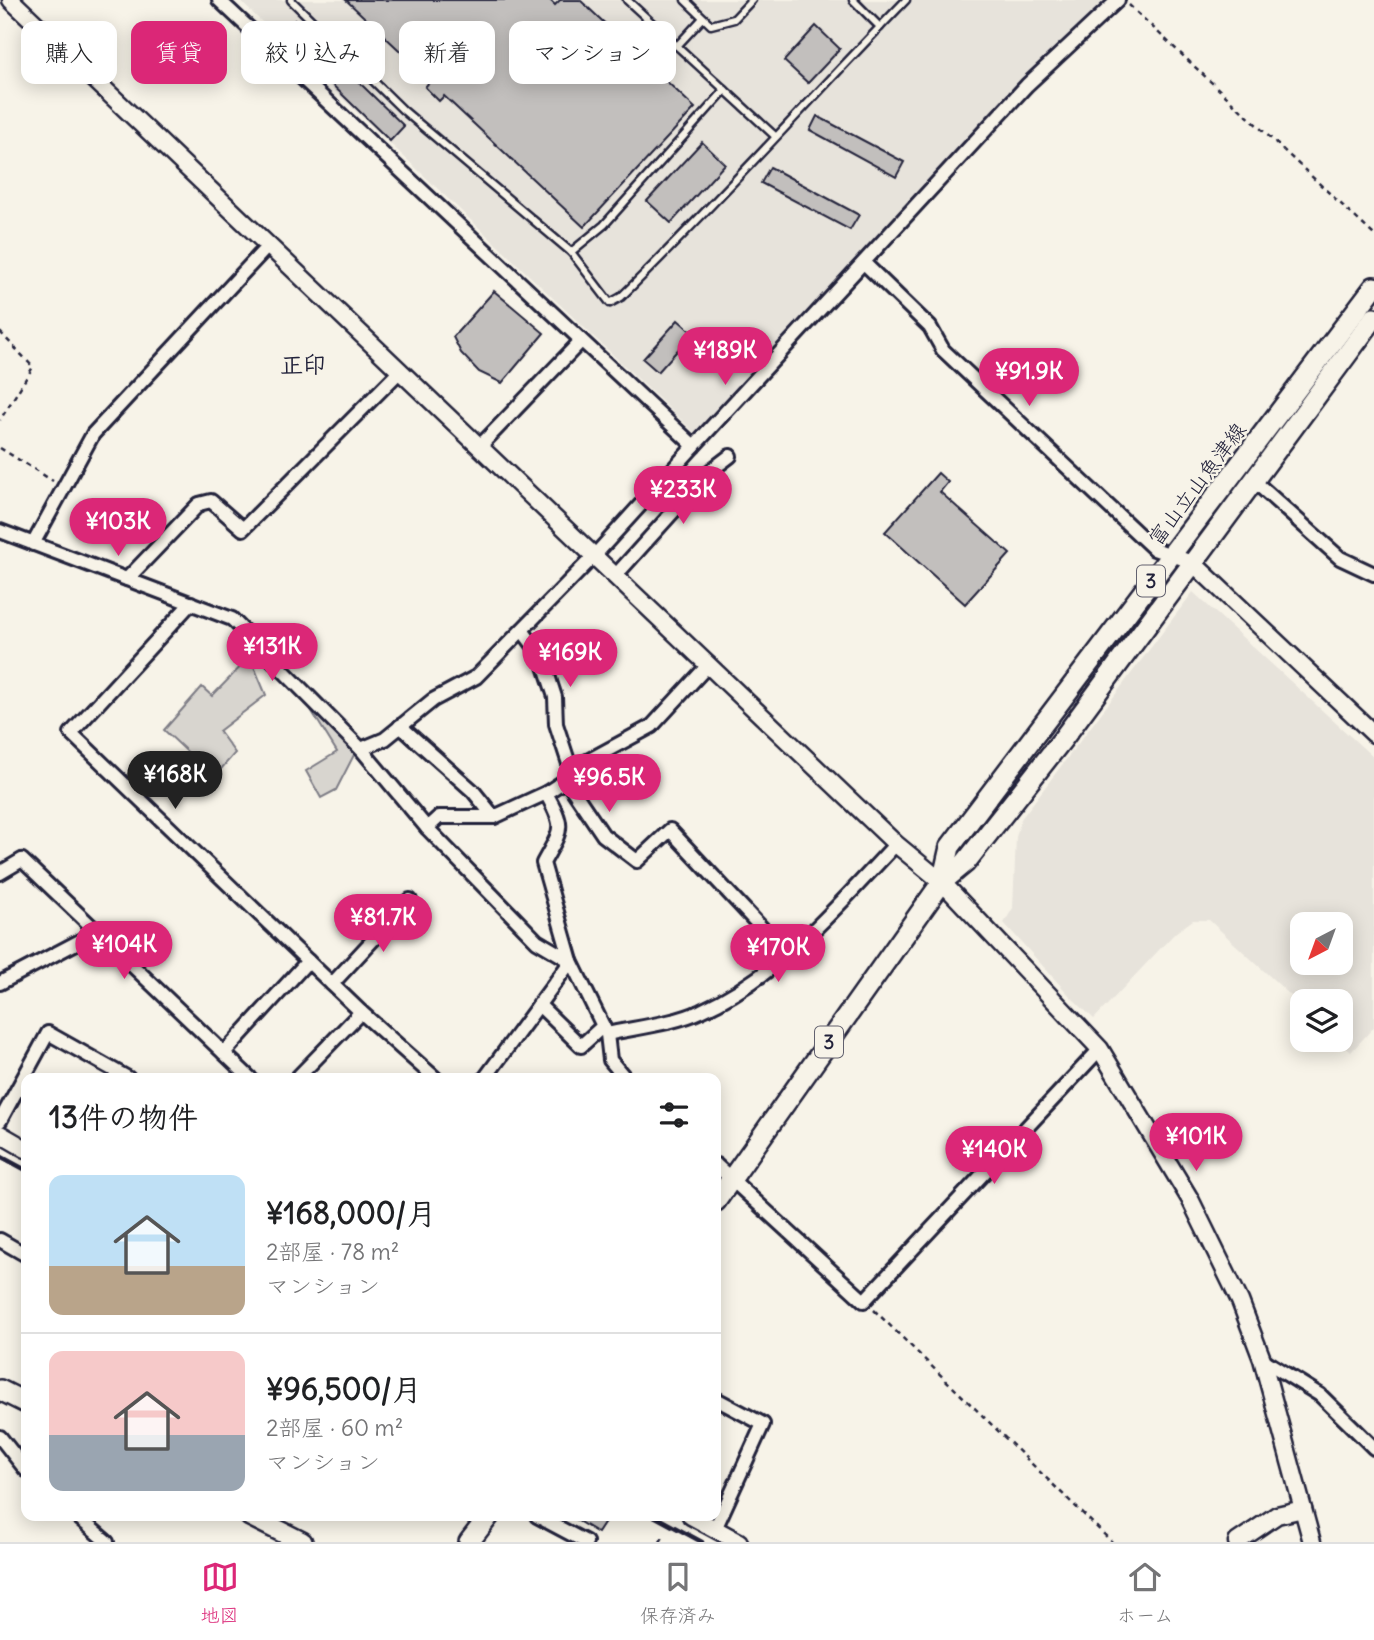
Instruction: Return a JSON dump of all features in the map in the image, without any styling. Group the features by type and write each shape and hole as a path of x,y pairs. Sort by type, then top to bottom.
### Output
{"main road":[{"name":"富山立山魚津線","path":"942,882 950,847 1374,287"},
{"name":"富山立山魚津線","path":"721,1194 942,882 965,863 1062,740 1374,318"},
{"path":"0,1390 21,1400"},
{"path":"260,1521 302,1542"},
{"path":"469,1542 482,1521"}],"street":[{"path":"11,0 896,844 942,882 1100,1049 1190,1199 1240,1301 1262,1359 1312,1542"},
{"path":"219,0 580,342 694,446"},
{"path":"361,749 385,739 433,700 476,677 595,555 1027,85 1118,0"},
{"path":"33,544 93,434 268,246"},
{"path":"864,263 930,327 943,350 1154,549 1192,562 1374,734"},
{"path":"479,446 580,342"},
{"path":"127,579 199,504 211,501 243,528 400,371"},
{"path":"616,575 709,472 730,456"},
{"path":"1253,480 1340,558 1374,574"},
{"path":"0,530 232,619 361,749 427,828 537,941 571,961"},
{"path":"191,603 71,733 361,1012 429,1073"},
{"path":"522,630 542,657 555,697 556,724 569,775 603,835 637,862 670,830 787,956"},
{"path":"427,828 439,817 494,817 546,793 569,775 652,726 709,664"},
{"path":"400,726 473,790 494,817"},
{"path":"546,793 559,817 560,832 543,863 571,961 605,1030 610,1060 621,1073"},
{"path":"539,1005 581,1046 605,1030 699,1013 747,985 787,956 896,844"},
{"path":"0,873 22,860 245,1073"},
{"path":"332,984 410,900"},
{"path":"0,983 97,932"},
{"path":"224,1053 308,961"},
{"path":"489,1073 571,961"},
{"path":"302,1073 361,1012"},
{"path":"26,1073 48,1033 119,1073"},
{"path":"721,1169 864,1301 1100,1049"},
{"path":"0,1121 21,1082"},
{"path":"0,1134 21,1146"},
{"path":"0,1240 21,1252"},
{"path":"1262,1359 1320,1395 1374,1448"},
{"path":"721,1402 763,1423 721,1516"},
{"path":"0,1437 21,1464"},
{"path":"1237,1542 1277,1515 1303,1509"},
{"path":"84,1521 107,1542"},
{"path":"546,1521 586,1542"},
{"path":"700,1521 739,1542"},
{"path":"715,1529 719,1521"}],"lane":[{"path":"291,0 403,110 570,252 610,303 621,297 690,230 775,136 906,0"},
{"path":"627,0 775,136"},
{"path":"685,0 711,26 734,19 752,0"},
{"path":"853,0 880,27"},
{"path":"677,46 704,18"},
{"path":"570,252 604,225 725,90"}],"path":[{"path":"1124,0 1374,235"},
{"path":"0,332 33,367 0,420"},
{"path":"0,448 64,488"},
{"path":"864,1301 1112,1542"},
{"path":"660,1542 663,1537"}],"shaded area":[{"path":"239,0 1104,0 991,116 695,433 327,84 385,84 385,21 261,21"},
{"path":"1193,592 1374,758 1374,1027 1353,1050 1353,989 1290,989 1290,995 1209,920 1193,920 1175,933 1094,1019 1004,923 1013,908 1016,837 1021,819"},
{"path":"250,657 266,695 219,731 235,753 214,777 164,730 202,687 212,696"},
{"path":"315,708 356,751 336,790 321,798 306,771 337,752 311,710"}],"building":[{"path":"346,0 550,0 555,5 560,0 580,0 602,21 509,21 509,84 669,84 695,108 584,227 444,96 439,101 425,87 428,84 495,84 495,21 399,21 399,50 385,37 385,21 368,21"},
{"path":"816,26 840,49 808,83 784,61"},
{"path":"331,84 361,84 404,126 390,141"},
{"path":"817,116 904,162 896,177 810,130"},
{"path":"702,142 725,164 671,223 647,201"},
{"path":"770,167 859,215 850,230 761,183"},
{"path":"494,291 544,333 502,383 479,372 461,353 453,337"},
{"path":"678,320 693,333 658,372 643,359"},
{"path":"938,473 948,482 940,492 1010,554 965,604 885,532"},
{"path":"578,1521 606,1521 598,1533"}],"railway":[{"path":"0,1156 21,1167"},
{"path":"663,1521 702,1542"}],"district":[{"name":"正印","path":"303,364"}]}
